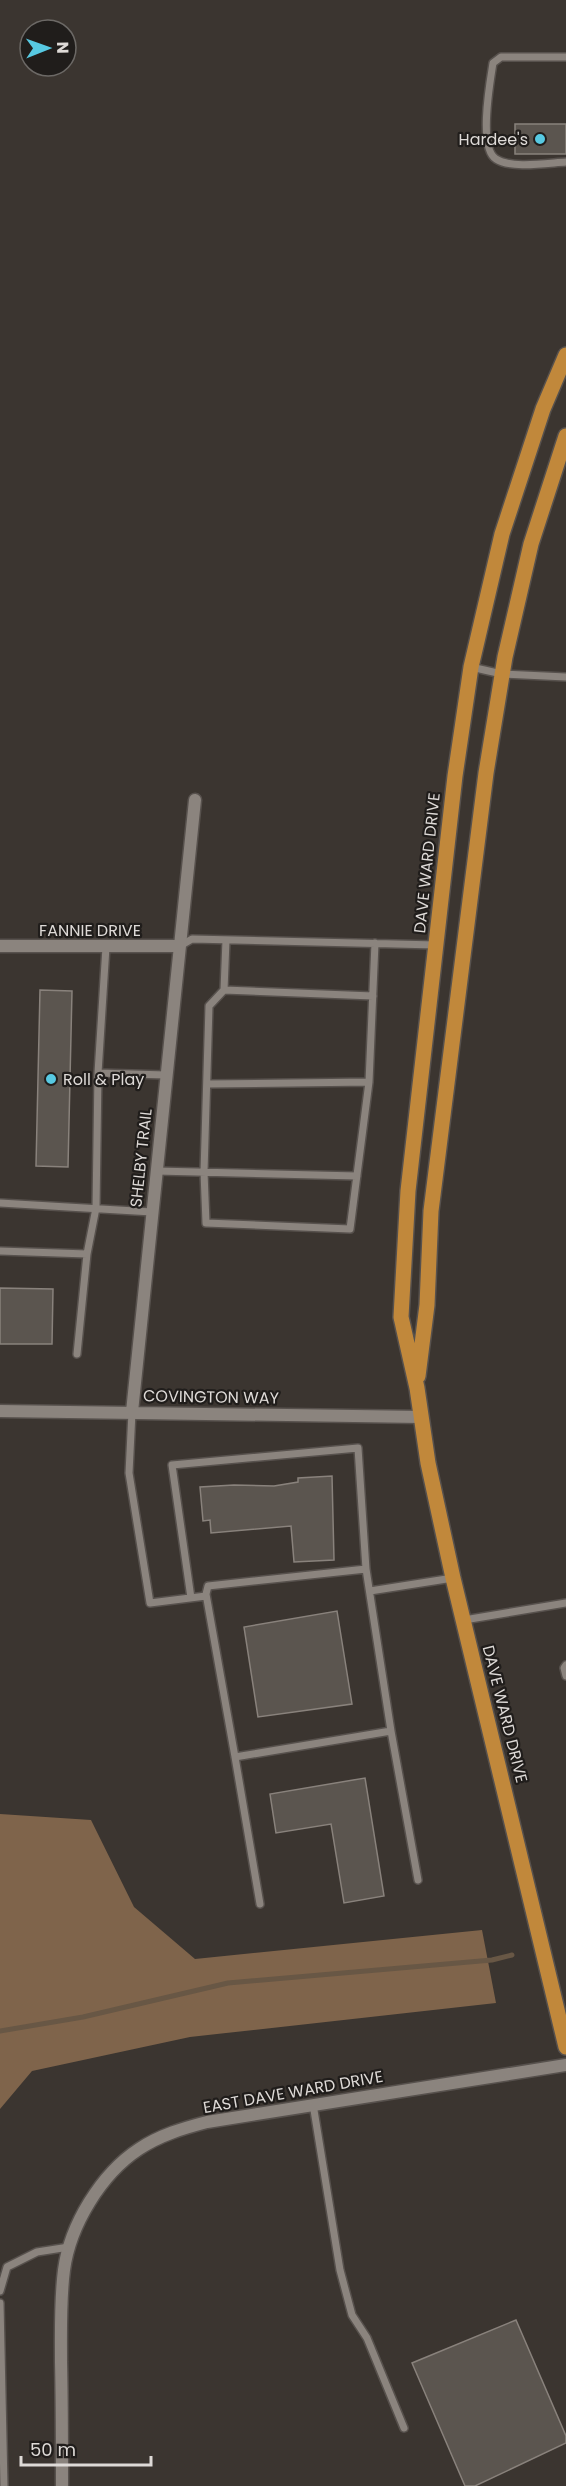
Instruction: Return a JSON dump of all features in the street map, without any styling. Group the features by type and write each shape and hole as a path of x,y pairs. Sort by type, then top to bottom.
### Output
{"main road":[{"name":"DAVE WARD DRIVE","path":"566,355 543,409 502,534 471,667 455,776 408,1191 401,1317 417,1388 428,1463 453,1578 566,2047"},
{"name":"DAVE WARD DRIVE","path":"417,1388 427,1305 431,1211 486,773 502,674 531,544 566,436"}],"street":[{"name":"SHELBY TRAIL","path":"132,1412 195,800"},
{"name":"FANNIE DRIVE","path":"0,946 179,946"},
{"name":"COVINGTON WAY","path":"0,1411 421,1417"},
{"name":"EAST DAVE WARD DRIVE","path":"62,2486 61,2305 64,2269 69,2247 83,2214 115,2169 138,2150 158,2139 207,2122 566,2065"}],"lane":[{"path":"566,57 501,57 493,63 486,136 489,152 496,159 512,164 566,162"},
{"path":"471,667 502,674 566,677"},
{"path":"179,946 192,939 436,945"},
{"path":"226,940 224,990 208,1006 204,1172 206,1223 350,1229 369,1082 375,943"},
{"path":"77,1354 87,1254 96,1208 98,1073 106,947"},
{"path":"224,990 373,996"},
{"path":"98,1073 166,1075"},
{"path":"207,1084 369,1082"},
{"path":"157,1171 357,1176"},
{"path":"0,1203 152,1212"},
{"path":"0,1251 87,1254"},
{"path":"132,1412 129,1473 150,1603 206,1596"},
{"path":"191,1598 172,1464 358,1448 366,1569 391,1731 418,1880"},
{"path":"260,1904 206,1596 208,1586 366,1569"},
{"path":"370,1591 453,1578"},
{"path":"464,1620 566,1603"},
{"path":"566,1665 564,1668 566,1676"},
{"path":"235,1757 391,1731"},
{"path":"313,2104 335,2240 352,2315 368,2338 404,2428"},
{"path":"0,2290 6,2267 37,2253 69,2247"},
{"path":"0,2303 4,2486"}],"shaded area":[{"path":"0,1814 91,1820 134,1907 195,1959 482,1930 496,2003 190,2037 32,2071 0,2109"}],"building":[{"name":"Hardee's","path":"515,124 566,124 566,154 515,154"},
{"path":"40,990 72,991 68,1167 36,1166"},
{"path":"0,1288 53,1289 52,1344 0,1344"},
{"path":"332,1476 334,1560 294,1562 291,1526 211,1533 210,1520 203,1521 200,1487 274,1486 298,1482 298,1478"},
{"path":"337,1611 352,1704 258,1717 244,1627"},
{"path":"365,1778 384,1896 344,1903 331,1824 276,1833 270,1794"},
{"path":"516,2320 566,2436 566,2443 475,2486 465,2486 412,2363"}],"waterway":[{"path":"0,2031 83,2017 228,1983 492,1960 512,1955"}],"place":[{"name":"Hardee's","path":"540,139"},
{"name":"Roll & Play","path":"51,1079"}]}
